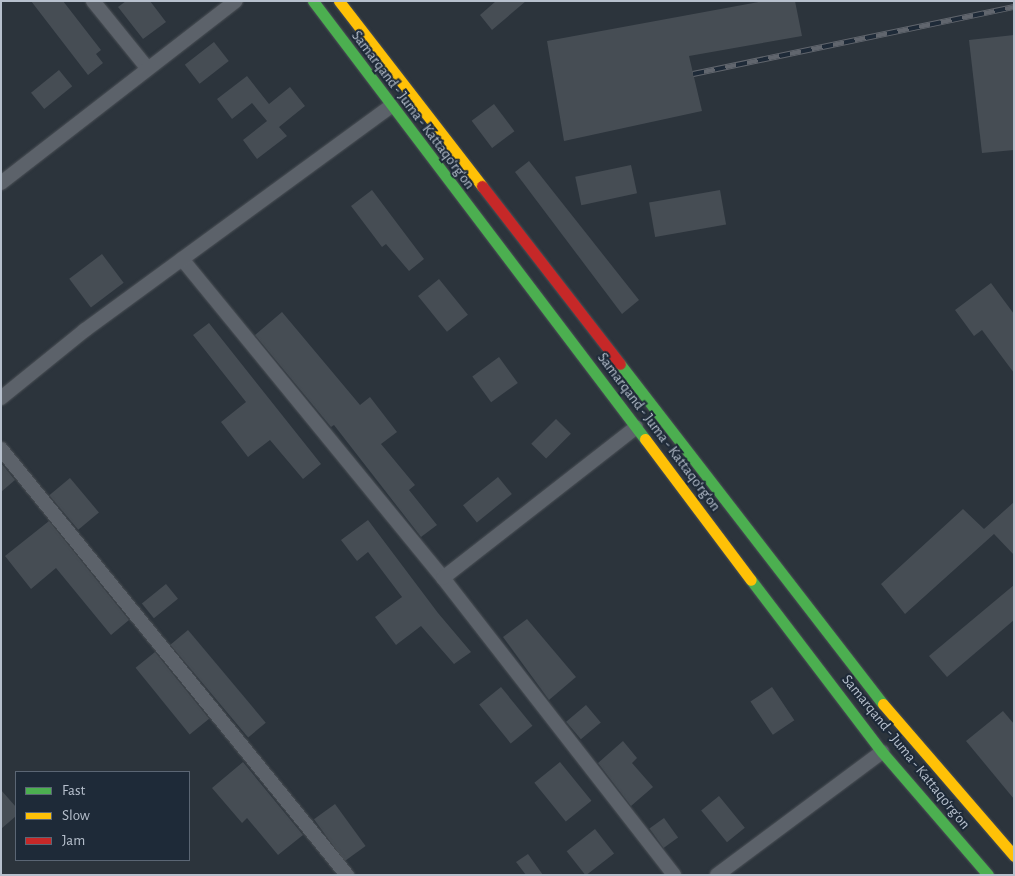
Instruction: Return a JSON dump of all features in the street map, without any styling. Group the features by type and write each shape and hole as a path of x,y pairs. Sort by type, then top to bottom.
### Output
{"main road":[{"name":"Samarqand - Juma - Kattaqo‘rg‘on","path":"313,1 882,752 988,875"},
{"name":"Samarqand - Juma - Kattaqo‘rg‘on","path":"339,1 922,754 1014,856"}],"street":[{"path":"93,1 148,70"},
{"path":"1,183 236,1"},
{"path":"1,398 182,259 391,106"},
{"path":"182,259 443,578 674,875"},
{"path":"443,578 636,427"},
{"path":"1,449 347,875"},
{"path":"717,875 882,752"}],"building":[{"path":"31,1 63,1 101,50 96,54 103,63 88,75"},
{"path":"126,1 150,1 166,22 143,39 118,7"},
{"path":"496,1 526,1 492,30 480,15"},
{"path":"764,1 795,1 802,36 689,56 702,111 564,141 547,41"},
{"path":"1014,35 1014,150 982,153 969,40"},
{"path":"214,42 229,61 200,84 185,65"},
{"path":"59,70 72,86 44,109 31,93"},
{"path":"247,76 269,104 290,87 305,106 279,127 287,136 257,159 243,140 267,121 252,103 232,119 217,99"},
{"path":"494,104 514,131 492,148 472,121"},
{"path":"529,161 639,300 622,314 515,172"},
{"path":"631,165 637,193 581,205 575,177"},
{"path":"372,190 424,259 409,271 386,244 382,247 351,206"},
{"path":"720,190 726,224 655,237 649,203"},
{"path":"102,254 124,283 91,307 69,279"},
{"path":"439,279 468,315 447,332 418,296"},
{"path":"991,283 1014,314 1014,373 982,330 974,336 955,310"},
{"path":"282,312 360,405 370,397 397,432 381,444 415,485 409,490 437,525 421,537 334,425 331,427 255,335"},
{"path":"209,323 321,464 303,479 270,440 248,457 221,422 246,402 193,335"},
{"path":"499,357 518,383 491,402 472,376"},
{"path":"556,419 571,434 546,459 531,444"},
{"path":"1,463 15,480 1,492"},
{"path":"498,477 512,494 477,522 463,505"},
{"path":"70,478 99,512 78,530 49,495"},
{"path":"1014,502 1014,555 994,534 905,614 881,584 963,509 984,529"},
{"path":"368,520 438,613 471,652 454,664 421,626 396,645 375,617 402,597 368,552 357,561 341,540"},
{"path":"49,521 129,620 111,635 56,568 31,589 5,556"},
{"path":"166,584 178,599 154,618 142,604"},
{"path":"1014,585 1014,620 947,677 929,656"},
{"path":"527,619 576,677 549,700 503,637"},
{"path":"188,630 266,723 248,737 170,645"},
{"path":"155,652 209,719 190,735 136,668"},
{"path":"501,687 532,726 511,743 479,705"},
{"path":"772,687 794,720 773,735 750,702"},
{"path":"586,705 601,723 581,739 566,722"},
{"path":"1003,711 1014,724 1014,799 966,741"},
{"path":"623,741 637,758 632,763 653,787 631,806 598,763"},
{"path":"243,762 303,835 278,855 247,818 242,823 212,788"},
{"path":"560,762 591,801 566,822 534,783"},
{"path":"1,790 15,806 15,817 1,829"},
{"path":"719,796 745,828 727,842 701,810"},
{"path":"335,804 366,846 345,861 314,819"},
{"path":"664,818 678,837 664,848 649,829"},
{"path":"595,829 614,853 585,875 567,851"},
{"path":"528,854 543,875 526,875 516,862"}],"railway":[{"path":"693,74 1014,7"}],"traffic: fast":[{"path":"313,1 645,439"},
{"path":"620,364 883,704"},
{"path":"751,580 882,752 988,875"}],"traffic: slow":[{"path":"339,1 482,186"},
{"path":"645,439 751,580"},
{"path":"883,704 1014,856"}],"traffic: jam":[{"path":"482,186 620,364"}]}
